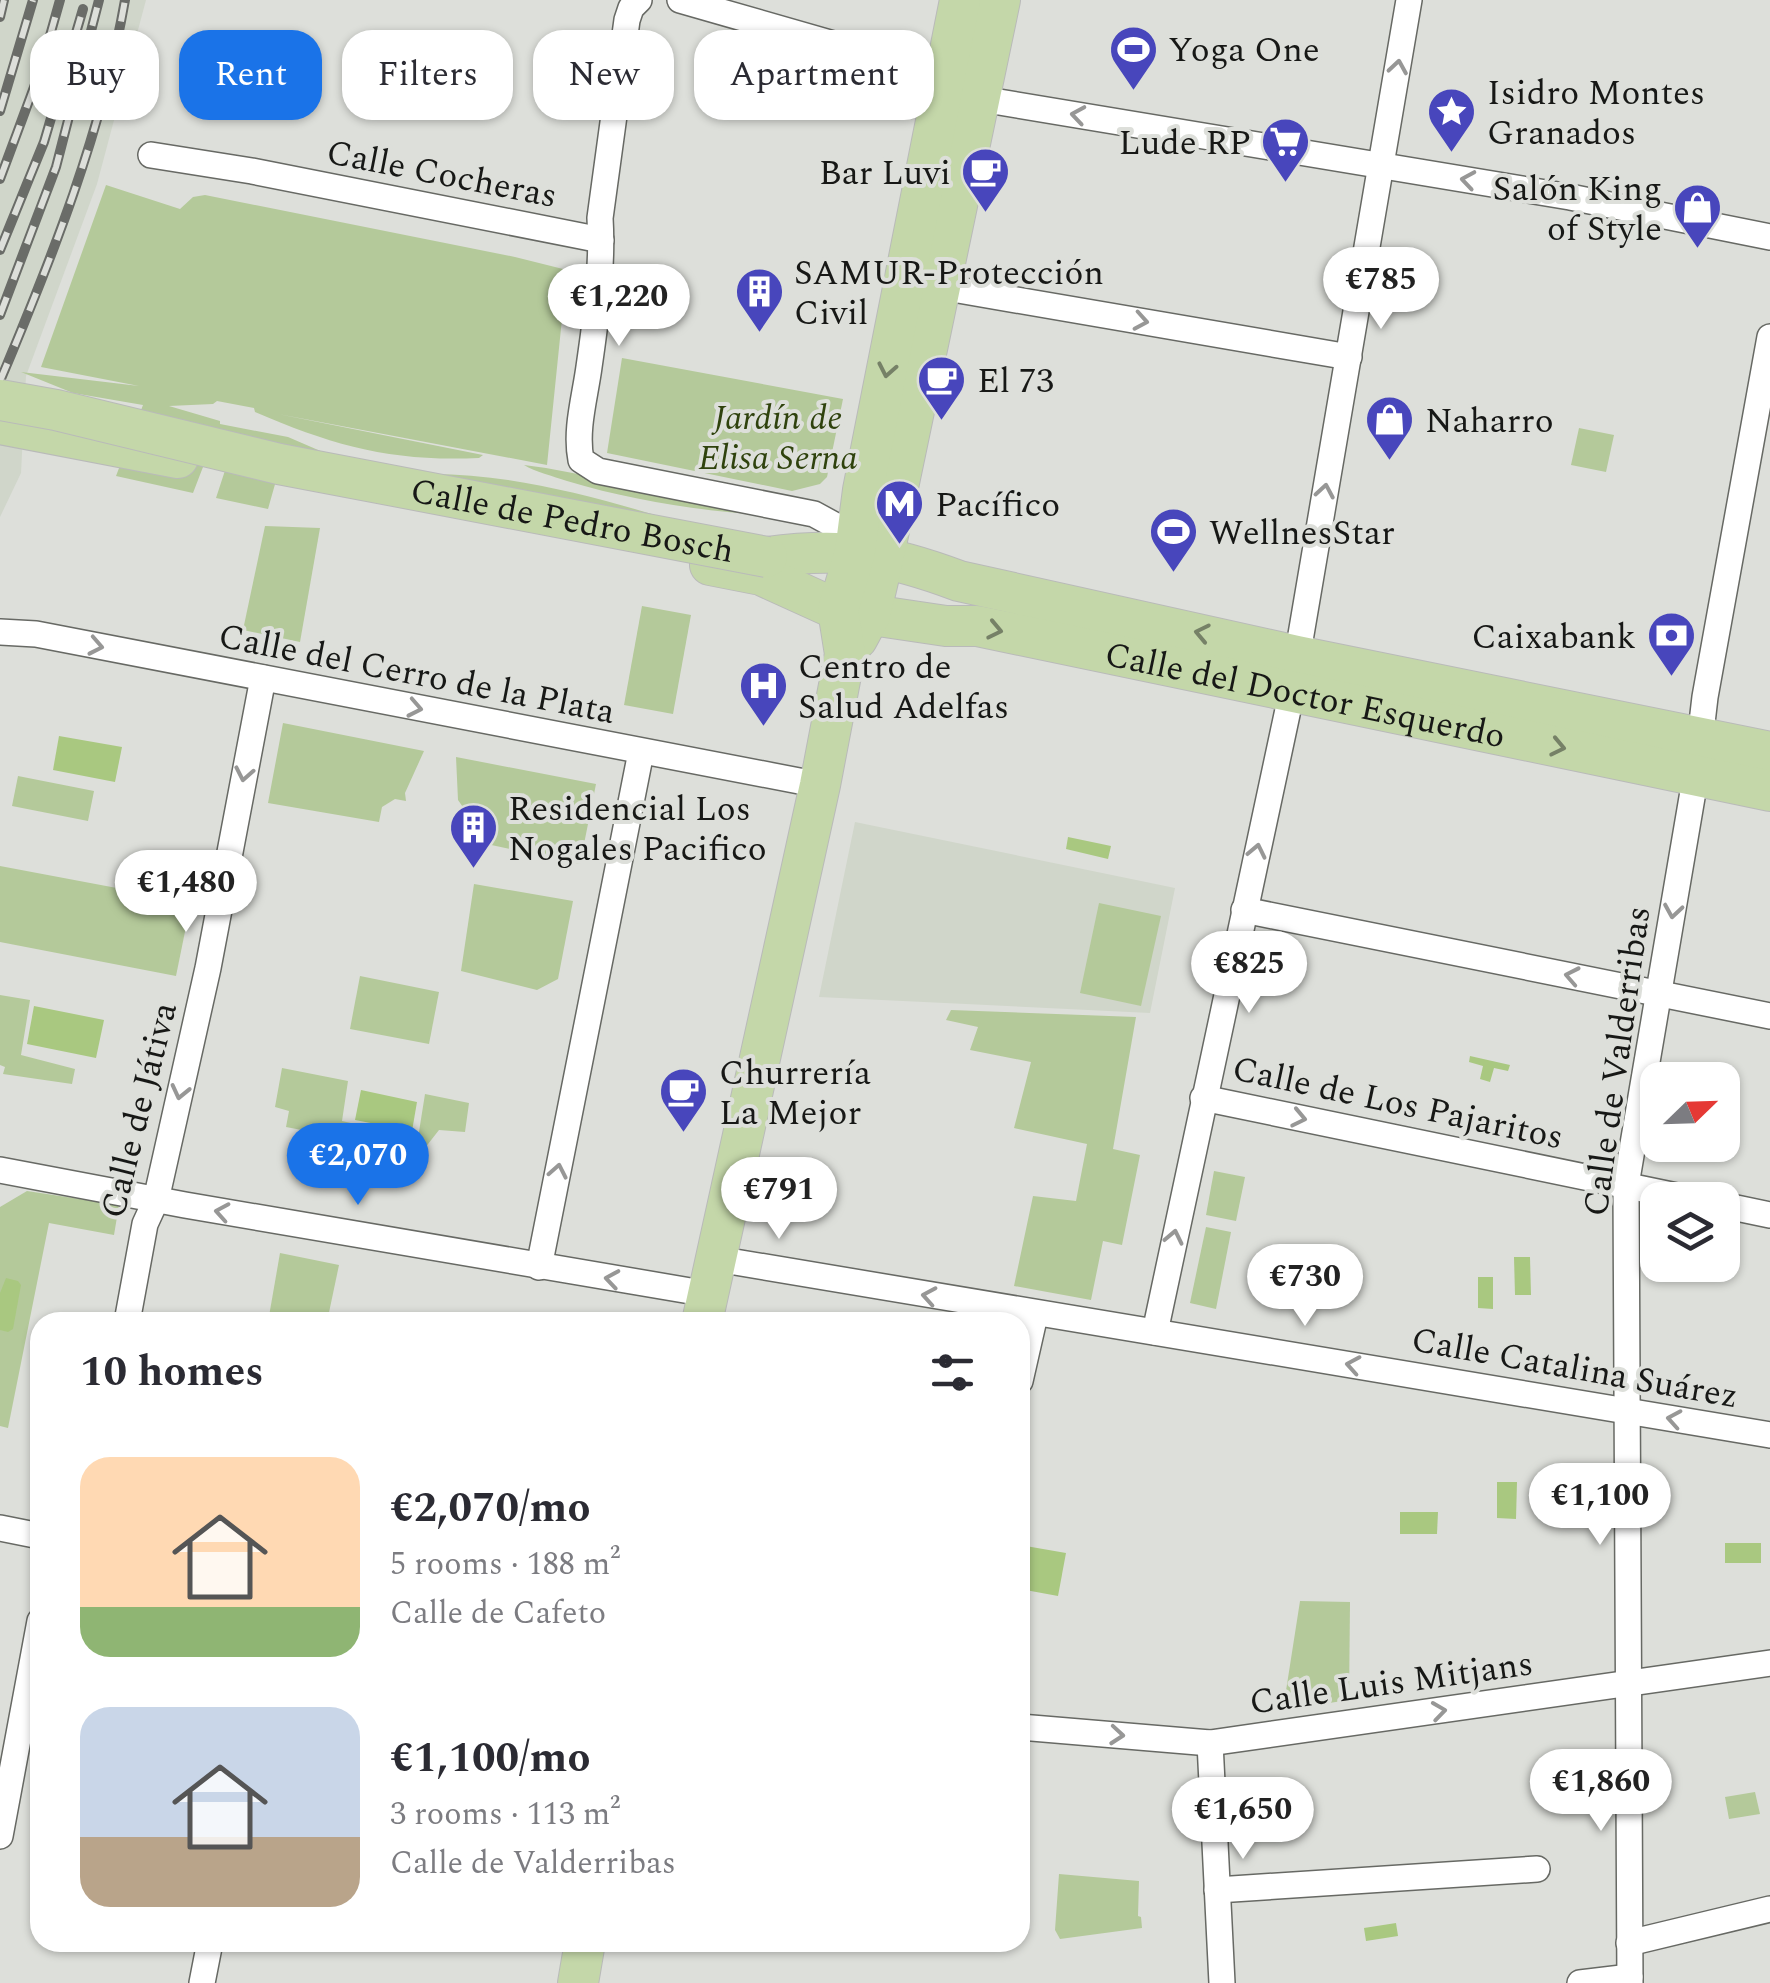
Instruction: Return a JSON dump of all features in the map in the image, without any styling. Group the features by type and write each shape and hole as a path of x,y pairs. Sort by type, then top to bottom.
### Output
{"main road":[{"path":"881,557 865,479 960,0"},
{"path":"709,1292 854,611 881,557 1000,0"},
{"name":"Calle de Pedro Bosch","path":"0,400 279,464 764,566 854,611"},
{"name":"Calle de Pedro Bosch","path":"0,424 764,566 814,551 881,557"},
{"path":"814,551 800,560 796,575 800,590 854,611"},
{"name":"Calle del Doctor Esquerdo","path":"881,557 1294,674"},
{"name":"Calle del Doctor Esquerdo","path":"854,611 1294,674 1697,757 1770,791"},
{"name":"Calle del Doctor Esquerdo","path":"1697,757 1770,752"},
{"path":"578,1983 583,1952"}],"street":[{"path":"601,240 600,218 627,20 639,0"},
{"path":"680,0 944,76 981,99 1570,197 1770,237"},
{"path":"1154,1332 1294,674 1409,0"},
{"name":"Calle Cocheras","path":"151,155 252,171 601,240"},
{"path":"925,180 922,263 941,286 1348,357"},
{"name":"Calle de Pedro Bosch","path":"601,240 578,444 580,460 598,471 814,514 881,557"},
{"name":"Calle de Valderribas","path":"1630,1980 1626,1185 1770,337"},
{"name":"Calle del Cerro de la Plata","path":"0,632 36,634 820,785"},
{"name":"Calle de Játiva","path":"129,1312 145,1224 156,1200 208,968 263,678"},
{"path":"540,1267 641,752"},
{"path":"1244,910 1770,1016"},
{"name":"Calle de Los Pajaritos","path":"1204,1098 1640,1188"},
{"name":"Calle Catalina Suárez","path":"0,1170 540,1267 709,1292 992,1312"},
{"path":"1740,1209 1770,1215"},
{"name":"Calle Catalina Suárez","path":"1030,1315 1770,1435"},
{"path":"1030,1337 1035,1315"},
{"path":"0,1528 30,1534"},
{"name":"Calle Luis Mitjans","path":"1030,1728 1210,1744 1770,1663"},
{"path":"0,1836 30,1675"},
{"path":"1210,1744 1222,1983"},
{"path":"1217,1890 1536,1869"},
{"path":"1630,1944 1770,1909"},
{"path":"202,1983 208,1952"},
{"path":"1580,1983 1630,1980"}],"shaded area":[{"path":"0,0 146,0 138,30 30,30 30,120 114,120 97,184 26,376 21,473 0,517"},
{"path":"59,736 122,747 115,782 53,770"},
{"path":"855,822 1175,888 1150,1013 819,997"},
{"path":"1068,837 1111,846 1108,859 1066,849"},
{"path":"34,1006 104,1020 96,1058 27,1044"},
{"path":"1470,1056 1510,1065 1508,1071 1494,1068 1490,1082 1480,1079 1483,1066 1469,1062"},
{"path":"361,1090 417,1102 412,1131 355,1120"},
{"path":"1514,1257 1530,1257 1531,1295 1515,1295"},
{"path":"1478,1277 1493,1277 1493,1309 1478,1308"},
{"path":"6,1278 21,1285 13,1329 8,1332 0,1330 0,1293"},
{"path":"1497,1482 1517,1482 1516,1519 1497,1518"},
{"path":"1400,1512 1438,1512 1437,1534 1400,1534"},
{"path":"1725,1543 1761,1543 1761,1563 1725,1563"},
{"path":"1030,1547 1066,1553 1058,1596 1030,1591"},
{"path":"1396,1923 1398,1936 1366,1941 1364,1928"}],"green space":[{"path":"106,185 180,209 193,197 205,195 567,270 547,465 278,414 483,455 448,459 364,449 284,424 255,412 254,408 217,401 169,406 220,424 288,437 332,456 283,456 268,509 216,498 233,446 213,441 193,493 116,476 143,405 73,393 21,372 139,386 41,367"},
{"name":"Jardín de Elisa Serna","path":"622,358 843,399 827,477 820,484 792,491 607,453"},
{"path":"1579,428 1614,435 1606,472 1571,465"},
{"path":"524,465 764,509 761,515 663,503 591,488"},
{"path":"432,474 535,485 702,529"},
{"path":"265,526 320,528 300,642 243,630"},
{"path":"642,606 691,615 673,714 624,705"},
{"path":"283,723 424,751 405,793 406,801 395,799 382,807 379,822 268,803"},
{"path":"456,757 596,784 580,864 482,843 483,836 458,800"},
{"path":"18,776 94,791 88,821 12,806"},
{"path":"0,866 191,902 176,976 0,942"},
{"path":"474,884 573,901 558,979 537,990 461,971"},
{"path":"1099,903 1161,916 1141,1006 1080,993"},
{"path":"360,976 439,992 429,1044 350,1029"},
{"path":"0,995 30,1000 21,1055 75,1069 72,1084 3,1074"},
{"path":"951,1010 1136,1017 1113,1149 1140,1155 1122,1245 1103,1241 1091,1300 1014,1286 1033,1196 1076,1201 1087,1144 1014,1128 1031,1062 970,1050 978,1027 946,1020"},
{"path":"282,1068 348,1081 342,1121 418,1138 425,1094 469,1103 465,1132 439,1130 421,1153 286,1127 289,1111 275,1107"},
{"path":"1214,1171 1245,1177 1236,1221 1206,1215"},
{"path":"27,1191 119,1205 114,1235 49,1223 8,1428 0,1426 0,1207"},
{"path":"1206,1227 1231,1232 1216,1309 1190,1303"},
{"path":"280,1253 339,1265 329,1312 270,1312"},
{"path":"1300,1601 1350,1602 1349,1700 1283,1710"},
{"path":"1755,1792 1760,1814 1729,1819 1725,1797"},
{"path":"1059,1874 1139,1881 1138,1916 1142,1928 1060,1939 1055,1930"}],"railway":[{"path":"0,17 4,0"},
{"path":"0,111 33,0"},
{"path":"0,179 40,71 60,0"},
{"path":"0,315 56,167 99,0"},
{"path":"0,381 89,146 125,0"},
{"path":"0,250 44,142 83,9"}],"place":[{"name":"Yoga One","path":"1133,92"},
{"name":"Isidro Montes Granados","path":"1452,154"},
{"name":"Lude RP","path":"1286,184"},
{"name":"Bar Luvi","path":"986,214"},
{"name":"Salón King of Style","path":"1697,250"},
{"name":"SAMUR-Protección Civil","path":"759,334"},
{"name":"El 73","path":"942,422"},
{"name":"Naharro","path":"1390,462"},
{"name":"Pacífico","path":"900,546"},
{"name":"WellnesStar","path":"1174,574"},
{"name":"Caixabank","path":"1671,678"},
{"name":"Centro de Salud Adelfas","path":"763,728"},
{"name":"Residencial Los Nogales Pacifico","path":"473,870"},
{"name":"Churrería La Mejor","path":"684,1134"}]}
